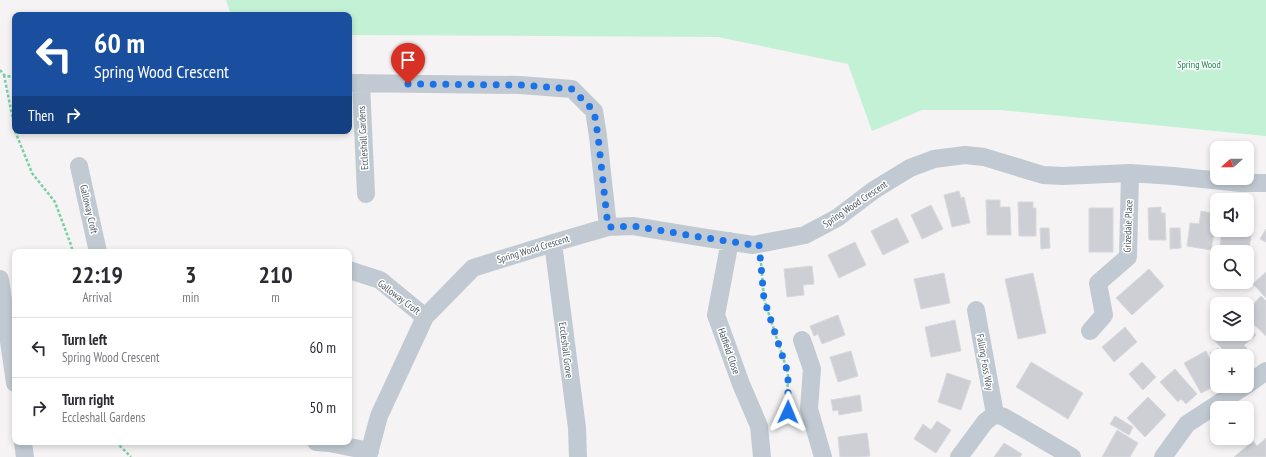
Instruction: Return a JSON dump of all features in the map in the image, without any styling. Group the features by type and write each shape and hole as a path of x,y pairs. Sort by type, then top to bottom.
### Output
{"street":[{"name":"Eccleshall Gardens","path":"366,194 355,83 520,85 572,89 594,111 608,227"},
{"name":"Spring Wood Crescent","path":"369,454 379,416 426,317 473,268 553,243 608,227 633,226 753,245 805,236 837,218 874,190 910,168 934,159 964,156 984,157 1043,175 1063,176 1130,173 1241,183 1266,183"},
{"name":"Galloway Croft","path":"79,166 97,249"},
{"name":"Grizedale Place","path":"1090,331 1104,315 1098,283 1128,256 1130,173"},
{"name":"Hatfield Close","path":"730,241 716,315 740,384 759,426 762,457"},
{"name":"Eccleshall Grove","path":"553,243 577,428 578,457"},
{"name":"Galloway Croft","path":"352,271 380,280 426,317"},
{"path":"0,279 12,362"},
{"name":"Falling Foss Way","path":"976,310 995,414"},
{"path":"802,340 812,369 809,409 823,457"},
{"path":"1254,379 1266,371"},
{"path":"1163,457 1186,424 1234,393"},
{"path":"959,457 985,422 995,414 1004,417 1072,457"},
{"path":"23,445 25,457"},
{"path":"336,445 369,454"}],"path":[{"path":"0,70 4,75 12,116"},
{"path":"4,75 12,77"},
{"path":"16,134 32,173 55,202 72,249"},
{"path":"759,244 764,299 788,373 788,412 792,426"},
{"path":"119,445 131,457"}],"green space":[{"name":"Spring Wood","path":"226,0 1266,0 1266,136 1001,110 922,110 872,131 848,64 718,37 352,35 352,12 230,12"}],"building":[{"path":"959,191 961,198 964,197 970,223 952,227 944,195"},
{"path":"986,200 1000,200 1000,207 1010,207 1011,235 987,235"},
{"path":"1018,202 1033,202 1033,208 1036,208 1036,236 1019,236"},
{"path":"931,205 943,229 922,239 911,215"},
{"path":"1161,207 1161,213 1165,213 1166,240 1149,240 1148,208"},
{"path":"1089,208 1113,208 1113,252 1089,252"},
{"path":"1201,211 1210,213 1210,237 1213,237 1210,250 1187,246 1190,223 1199,224"},
{"path":"897,218 909,242 883,255 871,231"},
{"path":"1040,228 1049,228 1050,248 1041,249"},
{"path":"1170,228 1180,228 1181,248 1170,249"},
{"path":"1266,229 1266,242 1260,239"},
{"path":"1221,237 1251,237 1250,245 1220,245"},
{"path":"855,242 866,265 839,278 828,255"},
{"path":"812,266 814,284 803,285 804,295 787,297 784,269"},
{"path":"1149,269 1164,286 1132,315 1116,298"},
{"path":"1266,272 1266,298 1254,285 1254,283"},
{"path":"944,273 950,303 921,309 914,279"},
{"path":"1033,273 1046,333 1018,339 1005,279"},
{"path":"1261,296 1266,301 1266,336 1254,325 1254,304"},
{"path":"838,315 845,335 822,344 818,334 814,336 810,326"},
{"path":"955,320 961,351 931,357 925,327"},
{"path":"1125,327 1137,342 1114,362 1102,347"},
{"path":"1215,341 1249,341 1244,345 1247,349 1222,349"},
{"path":"851,351 858,376 838,382 830,357"},
{"path":"1206,351 1210,359 1210,388 1201,393 1184,363"},
{"path":"1031,362 1083,393 1068,419 1016,387"},
{"path":"1142,362 1156,377 1143,390 1129,374"},
{"path":"1175,369 1197,394 1186,404 1181,399 1178,402 1160,382"},
{"path":"947,373 971,381 961,410 938,402"},
{"path":"860,395 862,411 839,415 838,410 833,411 831,400"},
{"path":"1148,397 1166,415 1145,437 1127,418"},
{"path":"1115,416 1133,427 1129,435 1110,424"},
{"path":"937,421 951,430 936,453 914,439 923,424 931,430"},
{"path":"1117,430 1138,443 1130,457 1102,457"},
{"path":"867,433 870,456 840,457 838,437"},
{"path":"1266,438 1266,457 1234,457 1248,445 1254,445 1254,442 1257,446"},
{"path":"1004,443 1022,454 1020,457 994,457"}],"route":[{"path":"408,84 520,85 572,89 594,111 608,227 633,226 753,245 759,244 764,299 788,373 788,412"}]}
